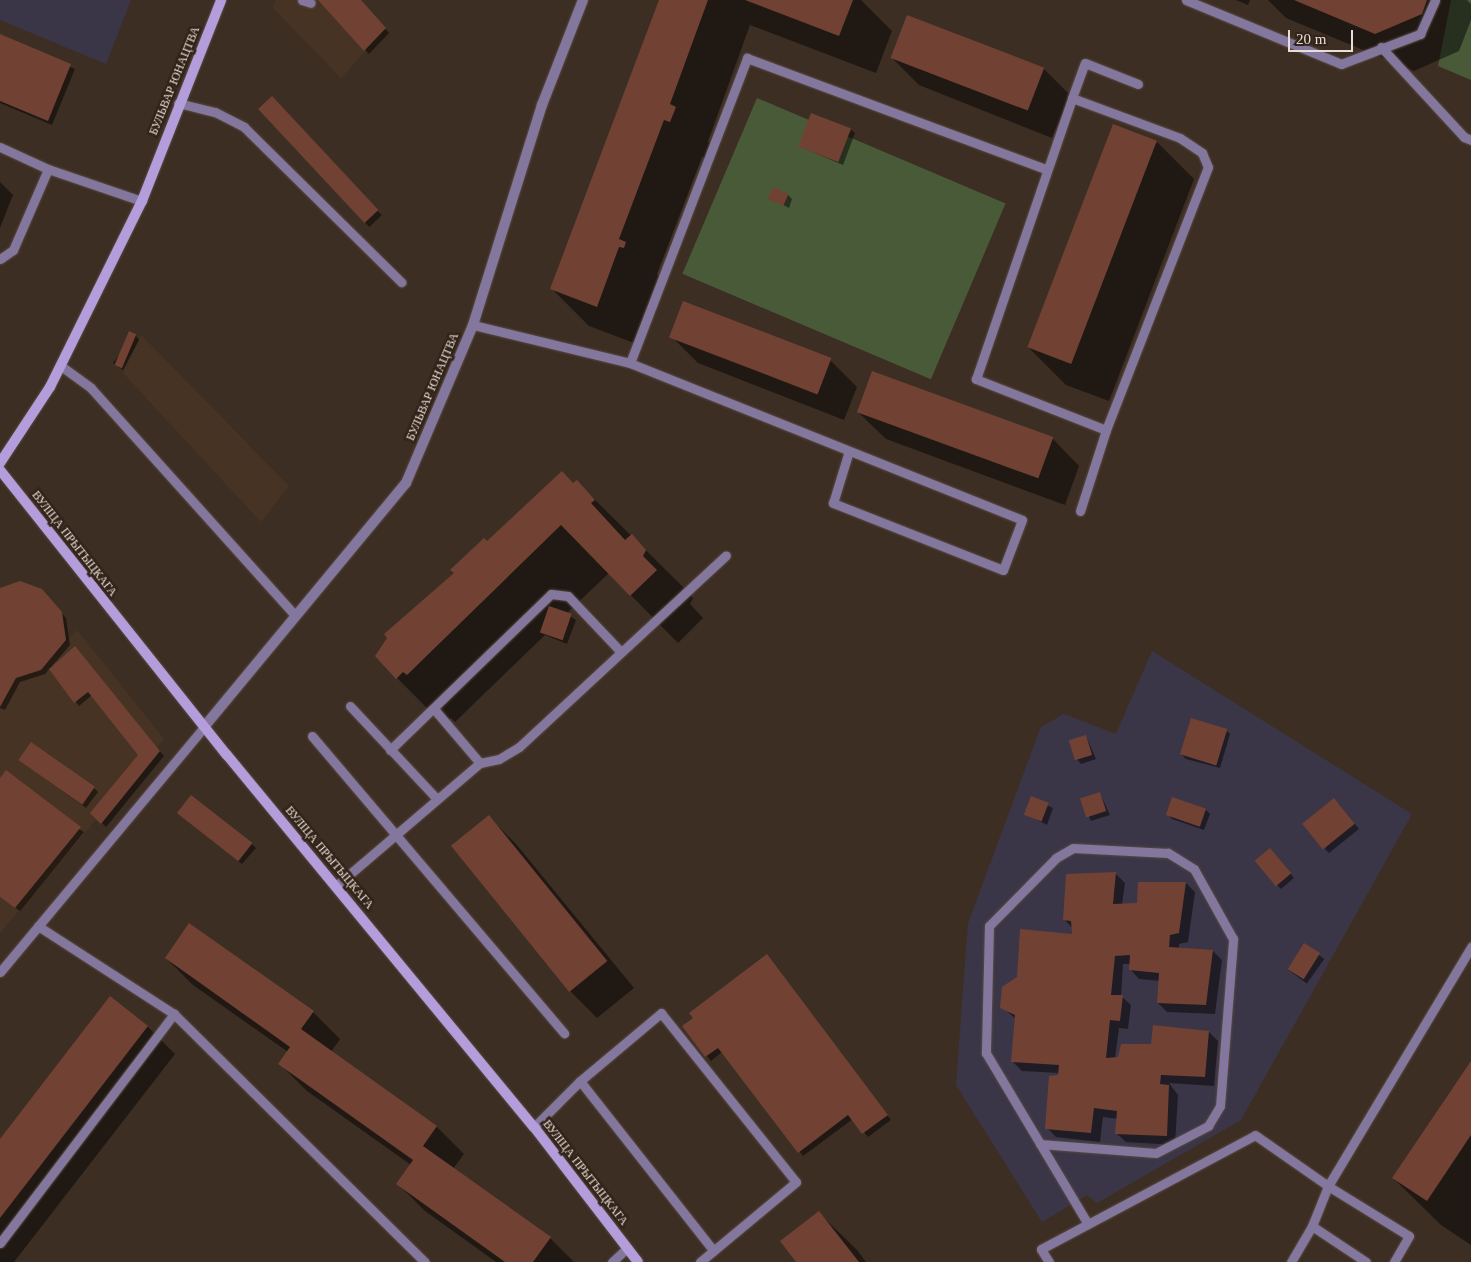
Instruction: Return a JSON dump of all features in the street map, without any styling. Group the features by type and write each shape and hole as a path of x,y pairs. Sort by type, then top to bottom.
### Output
{"street":[{"name":"БУЛЬВАР ЮНАЦТВА","path":"0,463 61,366 142,201 178,103 221,0"},
{"name":"БУЛЬВАР ЮНАЦТВА","path":"204,727 406,483 473,325 542,106 583,0"},
{"name":"ВУЛІЦА ПРЫТЫЦКАГА","path":"0,470 204,727 534,1127 638,1262"}],"lane":[{"path":"1186,0 1341,64 1381,47 1420,34 1435,0"},
{"path":"1381,47 1464,137 1471,140"},
{"path":"630,362 747,58 1046,170"},
{"path":"1106,430 976,379 1046,170 1085,64 1138,84"},
{"path":"1072,98 1180,138 1202,153 1208,167 1106,430 1080,511"},
{"path":"178,103 214,112 244,126 401,282"},
{"path":"0,147 48,169 142,201"},
{"path":"0,259 13,250 48,169"},
{"path":"473,325 630,362 1022,520 1003,570 833,503 849,451"},
{"path":"61,366 91,388 295,615"},
{"path":"336,885 480,763 499,759 519,747 726,555"},
{"path":"390,750 550,594 568,596 621,652"},
{"path":"350,706 437,799"},
{"path":"434,709 480,763"},
{"path":"0,972 204,727"},
{"path":"312,736 564,1033"},
{"path":"1040,1144 1156,1152 1208,1126 1220,1106 1233,938 1194,869 1168,853 1073,848 1056,858 990,926 986,1053 1040,1144 1088,1224"},
{"path":"38,926 174,1014 425,1262"},
{"path":"1291,1262 1312,1226 1328,1186 1471,948"},
{"path":"0,1243 174,1014"},
{"path":"534,1127 580,1081 661,1014 796,1182 700,1262"},
{"path":"580,1081 714,1251"},
{"path":"1049,1262 1041,1249 1255,1135 1328,1186 1409,1236 1394,1262"},
{"path":"1312,1226 1366,1262"},
{"path":"612,1262 628,1248"}],"shaded area":[{"path":"0,0 131,0 106,64 0,20"},
{"path":"276,0 361,0 386,28 341,78 273,8"},
{"path":"141,335 289,486 261,522 123,373"},
{"path":"77,630 164,739 0,933 0,708 16,678 41,670"},
{"path":"1152,651 1412,814 1241,1120 1097,1203 1087,1195 1042,1222 956,1085 968,923 1041,727 1064,714 1116,734"}],"green space":[{"path":"1451,0 1471,0 1471,80 1438,66"},
{"path":"757,98 1006,203 931,379 682,274"}],"building":[{"path":"318,0 361,0 386,28 364,51"},
{"path":"659,0 708,0 670,104 676,107 670,122 664,120 619,239 626,242 624,248 619,247 597,307 550,289"},
{"path":"745,0 853,0 839,36"},
{"path":"1294,0 1427,0 1422,14 1375,34"},
{"path":"907,15 1044,68 1028,111 891,58"},
{"path":"0,34 71,64 48,121 0,101"},
{"path":"272,96 378,210 364,223 258,109"},
{"path":"811,113 851,128 838,162 798,147"},
{"path":"1113,124 1157,141 1071,364 1027,347"},
{"path":"773,187 789,194 783,206 768,199"},
{"path":"683,301 831,358 817,394 669,337"},
{"path":"129,331 136,334 122,368 115,365"},
{"path":"872,371 1053,437 1038,478 857,412"},
{"path":"562,471 573,483 577,480 595,500 591,503 625,540 632,534 646,550 643,556 657,570 630,596 561,525 407,675 403,672 396,679 375,656 387,638 384,634 454,573 450,570 484,538 487,541"},
{"path":"20,581 42,589 62,612 66,640 41,670 16,678 0,707 0,588"},
{"path":"549,606 572,614 563,640 540,632"},
{"path":"75,646 160,751 101,824 90,813 138,755 88,692 74,703 49,669"},
{"path":"1191,718 1227,729 1216,765 1180,754"},
{"path":"1086,735 1092,755 1075,760 1069,740"},
{"path":"31,742 95,787 82,805 18,760"},
{"path":"6,770 81,827 15,908 0,897 0,778"},
{"path":"1100,792 1106,811 1086,818 1080,798"},
{"path":"191,795 252,843 238,861 177,813"},
{"path":"1031,796 1049,803 1042,821 1024,815"},
{"path":"1172,797 1206,809 1200,827 1166,815"},
{"path":"1334,798 1355,824 1323,849 1302,824"},
{"path":"489,815 607,961 569,992 451,846"},
{"path":"1270,848 1291,873 1276,886 1255,861"},
{"path":"1116,872 1113,904 1137,903 1138,882 1186,882 1179,933 1170,935 1169,947 1213,950 1206,1005 1157,1003 1159,973 1129,970 1130,955 1115,956 1111,995 1123,995 1120,1021 1110,1020 1106,1058 1118,1057 1121,1044 1151,1044 1153,1025 1209,1031 1205,1077 1161,1075 1160,1084 1169,1085 1167,1136 1115,1134 1117,1111 1094,1108 1091,1133 1045,1129 1049,1076 1058,1075 1059,1065 1011,1062 1015,1015 1000,1008 1002,987 1017,977 1020,929 1072,934 1071,921 1063,920 1066,874"},
{"path":"189,923 314,1011 301,1029 437,1126 423,1146 551,1237 533,1262 505,1262 396,1184 413,1160 278,1064 290,1047 165,958"},
{"path":"1304,943 1320,953 1304,979 1288,969"},
{"path":"767,954 888,1115 862,1134 848,1115 798,1153 718,1048 705,1057 682,1026 693,1018 689,1013"},
{"path":"110,996 148,1026 0,1218 0,1139"},
{"path":"1471,1061 1471,1135 1427,1201 1392,1178"},
{"path":"819,1211 859,1262 796,1262 780,1241"}]}
